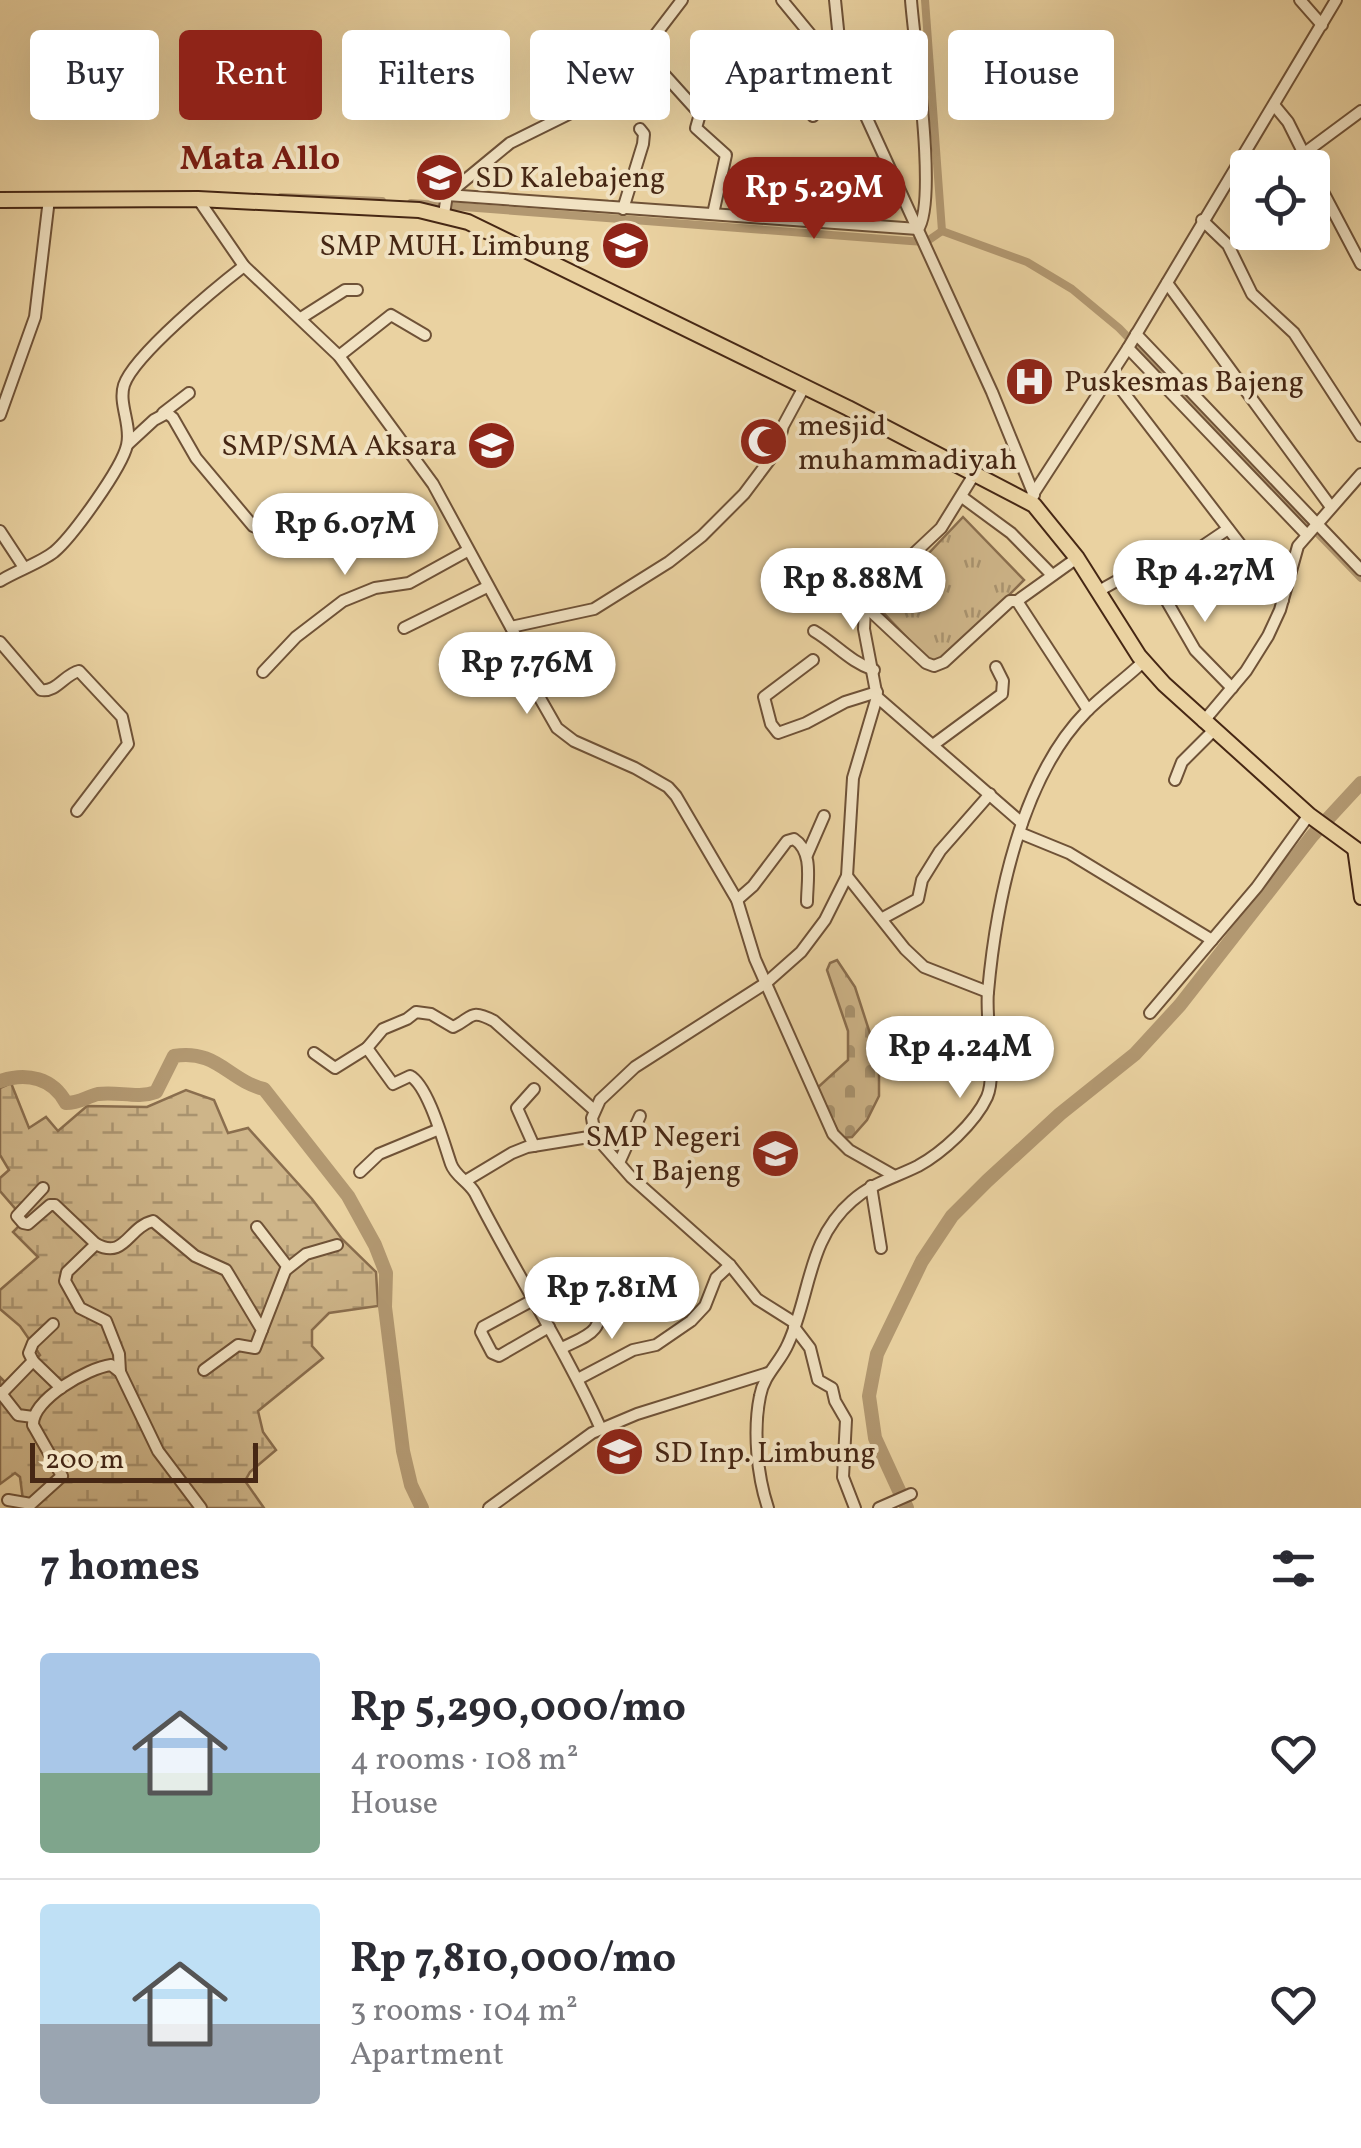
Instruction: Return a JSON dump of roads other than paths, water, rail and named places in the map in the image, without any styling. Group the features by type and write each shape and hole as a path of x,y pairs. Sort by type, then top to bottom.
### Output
{"highway":[{"path":"0,200 446,202 500,238 1032,498 1078,558 1143,662 1208,726 1315,820 1357,851"}],"main road":[{"path":"1357,851 1354,869 1361,898"}],"street":[{"path":"658,30 682,0"},
{"path":"782,0 805,30"},
{"path":"835,0 845,71 928,252 1032,498"},
{"path":"911,0 926,163 925,212 919,232"},
{"path":"1300,0 1322,25"},
{"path":"1032,498 1111,376 1336,0"},
{"path":"670,81 690,103"},
{"path":"1274,105 1302,150"},
{"path":"1309,150 1361,111"},
{"path":"446,202 518,138 556,120"},
{"path":"698,120 696,128 726,154 713,214"},
{"path":"623,208 644,144 640,129"},
{"path":"198,198 244,266 339,356 433,484 511,627 557,728 574,741 672,790 736,900 746,936 833,1134 849,1150 893,1175"},
{"path":"0,416 36,318 50,199"},
{"path":"446,202 623,208 919,232"},
{"path":"1330,204 1361,264"},
{"path":"1202,220 1228,246 1252,294 1294,333 1361,436"},
{"path":"128,444 123,393 126,380 158,344 244,266"},
{"path":"1167,283 1331,507"},
{"path":"301,318 346,290 357,290"},
{"path":"339,356 391,316 424,335"},
{"path":"1132,341 1312,529 1361,570"},
{"path":"1111,376 1283,600"},
{"path":"511,627 594,609 670,562 702,536 744,494 777,450 783,426 803,388"},
{"path":"0,581 50,555 74,530 128,444 189,393"},
{"path":"162,414 174,418 196,458 253,526 280,537 318,536"},
{"path":"855,1508 843,1477 844,1415 832,1388 818,1380 808,1343 795,1325 758,1299 730,1265 618,1163 591,1126 594,1110 635,1067 766,983 813,938 847,876 853,778 877,694 864,629 865,606 880,585 941,528 975,473"},
{"path":"1175,780 1182,762 1257,655 1283,600 1298,546 1361,474"},
{"path":"962,497 1011,532 1051,574"},
{"path":"1097,592 1129,574 1154,579 1228,529"},
{"path":"0,531 23,566"},
{"path":"263,672 296,638 343,601 375,588 410,583 467,551"},
{"path":"865,606 934,666 944,662 1010,600 1017,601 1078,558"},
{"path":"1154,579 1194,650 1232,688"},
{"path":"404,628 487,586"},
{"path":"1017,601 1088,710"},
{"path":"814,631 838,646 853,662 874,670"},
{"path":"0,642 42,690 52,690 79,671 122,717 128,744 77,811"},
{"path":"813,660 765,695 764,707 775,732 794,728 845,702 877,694"},
{"path":"768,1508 762,1490 759,1398 768,1372 786,1349 814,1256 828,1227 854,1200 871,1186 930,1158 958,1133 986,1099 991,1079 988,992 1000,912 1021,828 1046,766 1088,710 1143,662"},
{"path":"933,745 1002,694 1003,680 996,668"},
{"path":"877,694 990,794 1021,828 1069,852 1212,940"},
{"path":"883,918 918,899 922,880 940,852 990,794"},
{"path":"807,902 807,855 824,816"},
{"path":"1150,1014 1315,820"},
{"path":"736,900 753,886 790,840 800,842 807,855"},
{"path":"847,876 924,967 988,992"},
{"path":"314,1053 335,1068 367,1048 382,1029 407,1020 416,1012 432,1014 453,1027 471,1014 482,1015 494,1021 594,1110"},
{"path":"367,1048 393,1084 410,1076 420,1083 447,1143 454,1170 467,1180 562,1348 600,1430"},
{"path":"534,1089 518,1108 534,1146"},
{"path":"618,1163 640,1116"},
{"path":"360,1172 379,1154 438,1130"},
{"path":"467,1180 512,1152 595,1136"},
{"path":"871,1186 881,1248"},
{"path":"43,1188 16,1216 22,1224 28,1224 53,1204 107,1250 114,1249 146,1222 158,1224 195,1256 226,1270 262,1330"},
{"path":"204,1370 238,1345 255,1348 286,1269 285,1260 258,1227"},
{"path":"96,1244 67,1272 66,1281 80,1308 106,1320 119,1354 120,1372 158,1452 201,1508"},
{"path":"286,1269 306,1254 337,1245"},
{"path":"578,1379 632,1350 656,1344 691,1321 705,1306 716,1278 730,1265"},
{"path":"562,1348 597,1328 602,1316 600,1299"},
{"path":"533,1300 483,1327 481,1332 492,1352 499,1356 549,1327"},
{"path":"53,1324 29,1353 61,1388"},
{"path":"33,1361 1,1392 18,1415 33,1417"},
{"path":"6,1502 31,1504 62,1476 37,1434 33,1417 43,1402 100,1367 111,1366 120,1372"},
{"path":"489,1508 570,1447 600,1430 636,1414 768,1372"},
{"path":"879,1508 909,1495"}],"waterway":[{"path":"925,0 942,231"},
{"path":"281,197 382,201"},
{"path":"411,203 926,242 942,231"},
{"path":"942,231 1027,262 1072,289 1119,328 1361,578"},
{"path":"907,1508 875,1438 869,1396 877,1354 922,1261 952,1216 987,1181 1060,1114 1135,1054 1180,1005 1312,836 1361,783"},
{"path":"0,1081 38,1079 54,1088 66,1103 98,1094 149,1094 156,1092 174,1056 189,1055 212,1061 264,1089 348,1196 386,1273 385,1307 403,1451 411,1485 422,1508"}],"place":[{"name":"SD Kalebajeng","path":"440,177"},
{"name":"SMP MUH. Limbung","path":"625,245"},
{"name":"Puskesmas Bajeng","path":"1029,381"},
{"name":"mesjid muhammadiyah","path":"763,442"},
{"name":"SMP/SMA Aksara","path":"492,445"},
{"name":"SMP Negeri 1 Bajeng","path":"776,1153"},
{"name":"SD Inp. Limbung","path":"619,1452"}],"district":[{"name":"Mata Allo","path":"260,157"}]}
